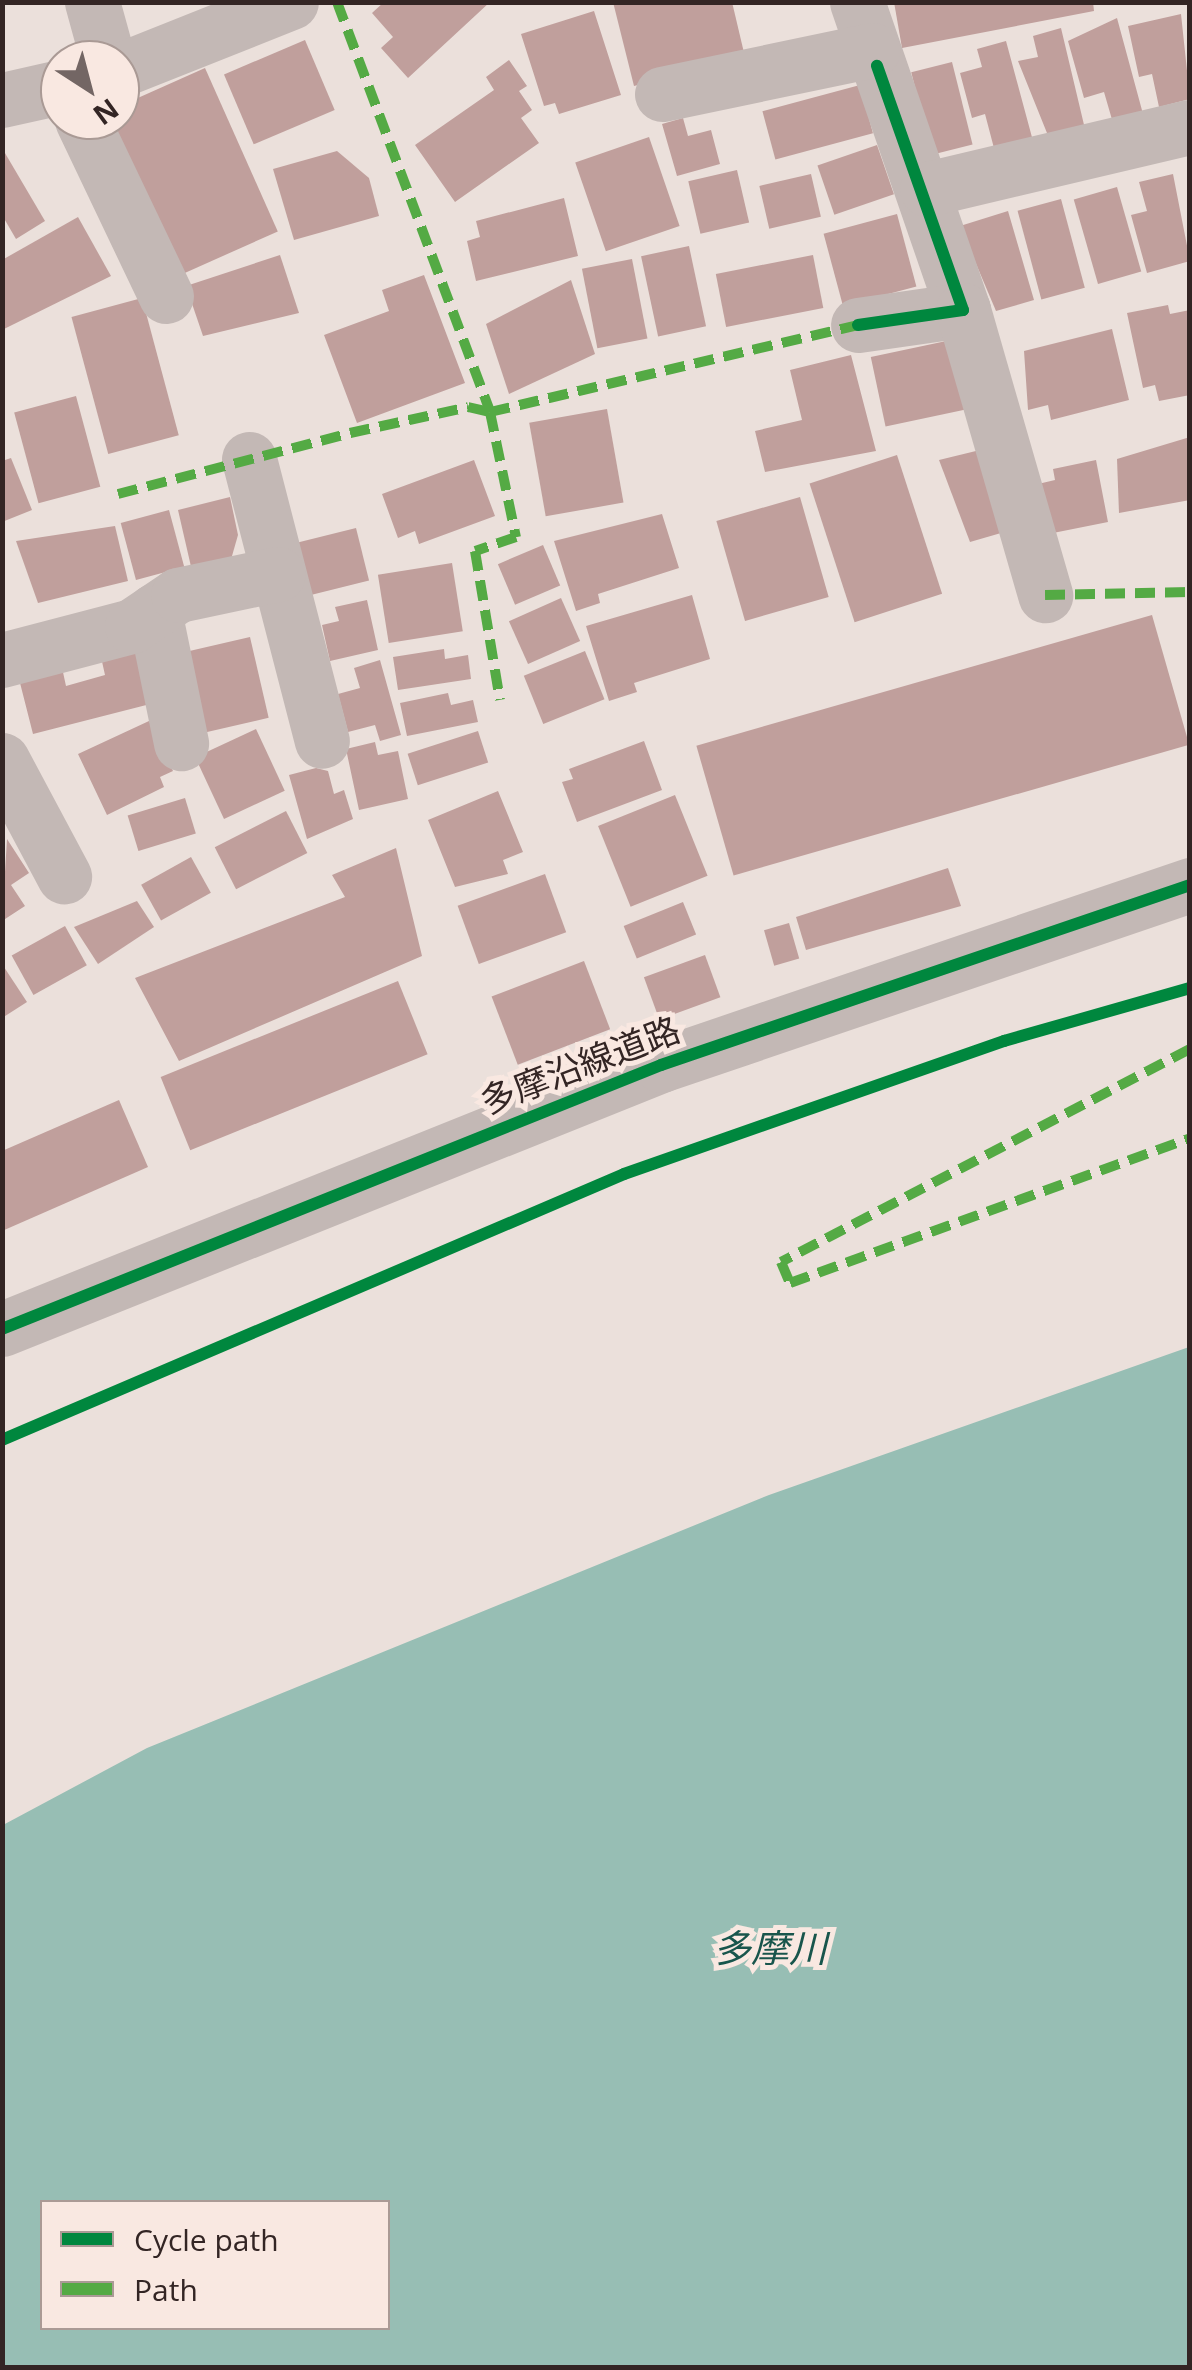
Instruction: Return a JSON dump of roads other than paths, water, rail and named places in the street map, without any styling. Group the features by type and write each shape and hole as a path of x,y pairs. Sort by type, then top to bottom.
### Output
{"street":[{"path":"92,2 102,40"},
{"path":"140,62 291,2"},
{"path":"662,94 869,40 927,189 1045,595"},
{"path":"2,100 40,91"},
{"path":"927,189 1190,127"},
{"path":"92,140 166,296"},
{"path":"858,325 963,310"},
{"path":"250,460 322,740"},
{"path":"2,660 132,626 178,595 278,574"},
{"path":"154,611 181,743"},
{"path":"2,760 64,876"},
{"name":"多摩沿線道路","path":"2,1330 661,1065 1190,885"}],"water":[{"name":"多摩川","path":"1189,1347 1189,2367 3,2367 3,1825 147,1748 769,1495"}]}
